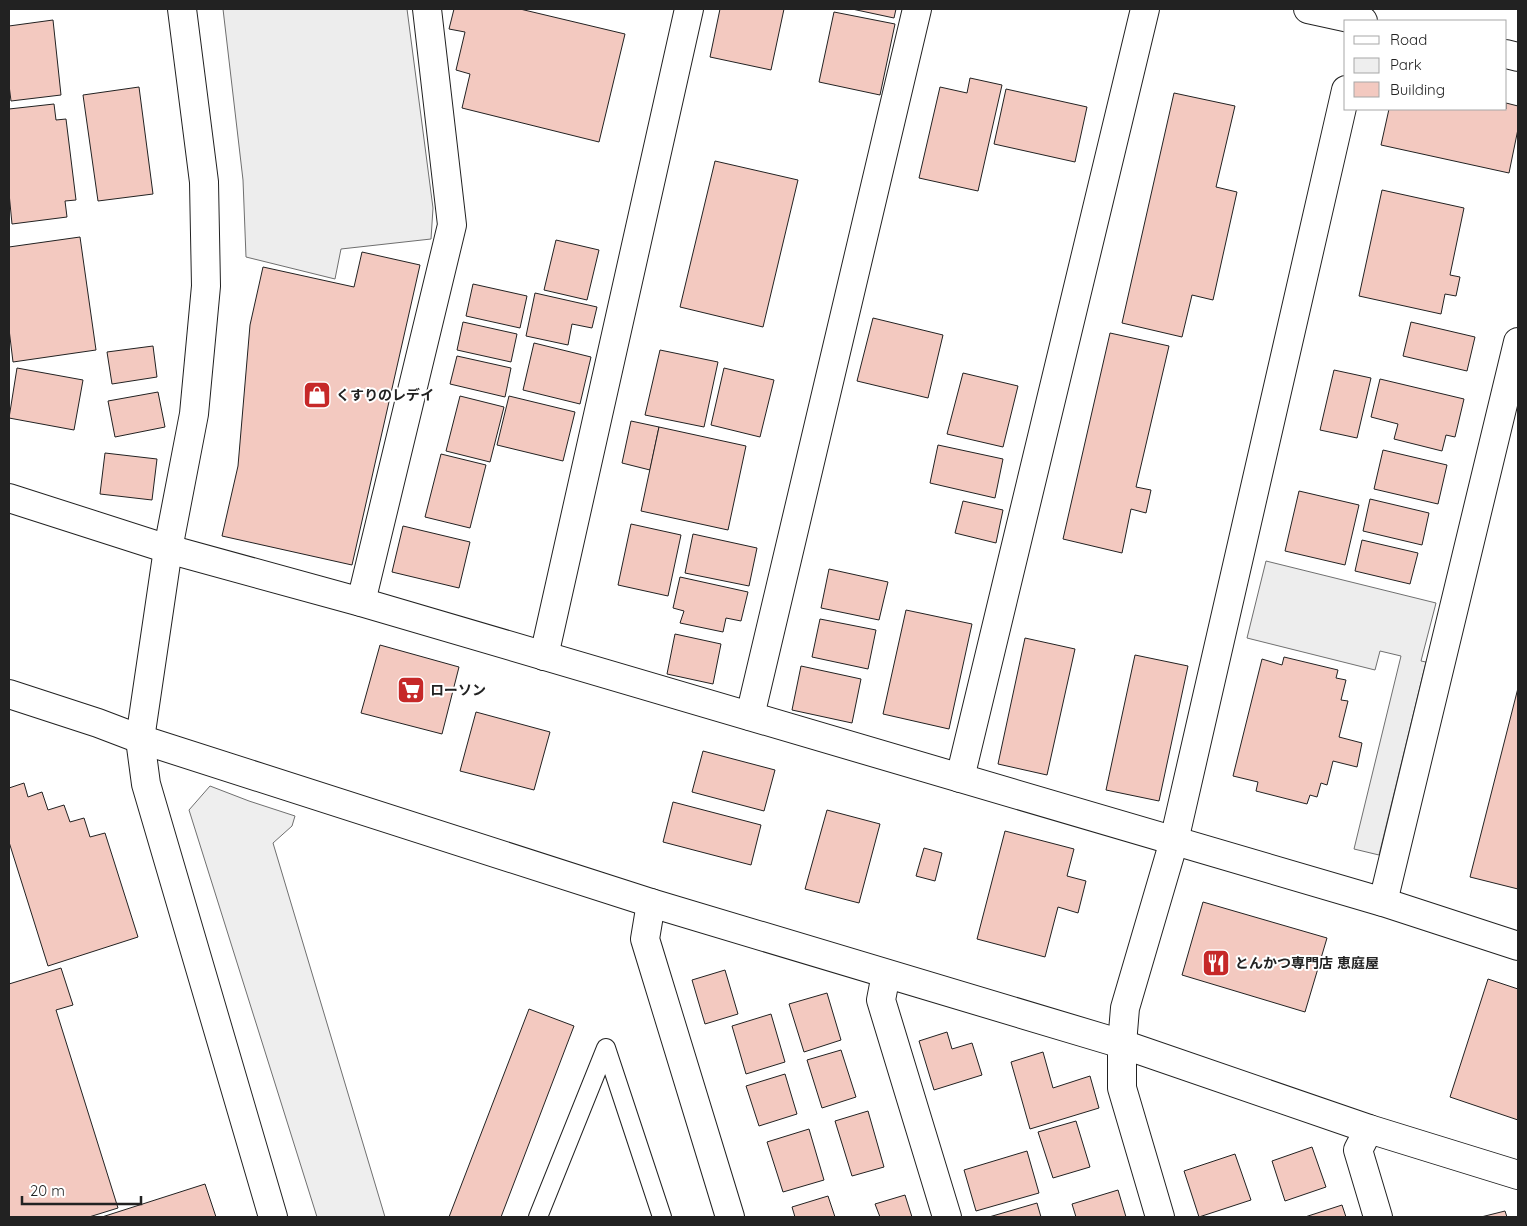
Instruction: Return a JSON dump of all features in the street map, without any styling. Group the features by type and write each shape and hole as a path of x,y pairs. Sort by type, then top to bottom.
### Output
{"street":[{"path":"182,9 204,182 206,286 194,414 168,549 140,739 146,784 273,1217"},
{"path":"361,602 452,226 427,9"},
{"path":"544,656 689,9"},
{"path":"750,716 917,9"},
{"path":"960,778 1145,9"},
{"path":"1308,9 1358,20"},
{"path":"1160,1217 1122,1088 1122,1044 1125,1008 1174,840 1344,99"},
{"path":"1383,902 1518,342"},
{"path":"9,498 168,549 361,602 1383,902 1518,946"},
{"path":"9,694 140,739 651,902 1122,1044 1369,1129 1518,1176"},
{"path":"651,902 645,939 730,1217"},
{"path":"886,974 881,1000 947,1217"},
{"path":"1369,1129 1358,1150 1378,1217"}],"lane":[{"path":"538,1217 606,1048 662,1217"}],"green space":[{"path":"210,786 295,816 292,826 273,843 385,1217 317,1217 189,810"}],"shaded area":[{"path":"223,9 407,9 433,208 431,239 341,249 335,279 246,257 243,180"},
{"path":"1266,561 1436,603 1421,661 1426,662 1379,855 1354,849 1401,656 1380,651 1375,670 1247,638"}],"building":[{"path":"454,9 520,9 625,34 599,142 462,108 470,74 456,70 465,32 449,29"},
{"path":"720,9 784,9 771,70 710,57"},
{"path":"852,9 896,9 894,18"},
{"path":"834,12 895,24 880,95 819,82"},
{"path":"53,20 61,95 11,101 9,85 9,26"},
{"path":"970,78 1002,85 978,191 919,178 940,87 967,93"},
{"path":"139,87 153,194 98,201 83,95"},
{"path":"1006,89 1087,107 1075,162 994,144"},
{"path":"1174,93 1235,106 1216,187 1237,192 1213,300 1192,295 1182,337 1122,323"},
{"path":"1507,103 1518,106 1518,129 1509,173 1381,145 1389,110 1507,110"},
{"path":"54,104 56,120 66,119 76,200 65,201 67,217 12,224 9,193 9,109"},
{"path":"715,161 798,180 763,327 680,307"},
{"path":"1382,190 1464,208 1450,275 1460,277 1456,296 1445,294 1441,314 1359,296"},
{"path":"80,237 96,350 13,362 9,329 9,247"},
{"path":"556,240 599,250 587,300 544,290"},
{"name":"くすりのレデイ","path":"362,252 420,265 352,565 222,536 238,466 250,325 263,267 354,287"},
{"path":"473,284 527,296 520,328 466,316"},
{"path":"535,293 597,307 592,328 572,324 568,345 526,336"},
{"path":"873,318 943,335 928,398 857,381"},
{"path":"463,322 517,334 511,362 457,350"},
{"path":"1411,322 1475,337 1467,371 1403,356"},
{"path":"1110,333 1169,346 1136,487 1151,490 1146,513 1131,509 1122,553 1063,539"},
{"path":"534,343 591,357 580,404 523,390"},
{"path":"153,346 157,377 112,384 107,352"},
{"path":"660,350 718,362 704,427 645,415"},
{"path":"457,356 511,368 505,397 450,384"},
{"path":"17,368 83,380 74,430 9,418"},
{"path":"724,368 774,380 760,437 711,425"},
{"path":"1334,370 1371,378 1357,438 1320,430"},
{"path":"963,373 1018,386 1003,447 947,434"},
{"path":"1380,379 1464,399 1455,437 1446,435 1442,451 1394,439 1398,424 1371,417"},
{"path":"158,392 165,427 115,437 108,401"},
{"path":"460,396 504,407 490,462 446,451"},
{"path":"509,396 575,412 563,461 497,445"},
{"path":"631,421 659,427 650,470 622,463"},
{"path":"659,427 746,446 728,530 641,511"},
{"path":"938,445 1003,459 995,498 930,483"},
{"path":"1383,450 1447,465 1438,504 1374,489"},
{"path":"105,453 157,459 152,500 100,494"},
{"path":"441,454 486,465 470,528 425,517"},
{"path":"1299,491 1359,505 1345,565 1285,551"},
{"path":"1370,499 1429,513 1422,545 1363,531"},
{"path":"963,501 1003,510 996,543 955,533"},
{"path":"631,524 681,535 668,596 618,585"},
{"path":"403,526 470,542 459,588 392,572"},
{"path":"693,534 757,548 749,586 685,573"},
{"path":"1362,540 1418,553 1410,584 1355,571"},
{"path":"829,569 888,582 879,620 821,608"},
{"path":"680,577 748,592 741,621 726,618 723,632 680,623 684,611 673,608"},
{"path":"906,610 972,624 949,729 883,714"},
{"path":"820,619 876,630 868,669 812,657"},
{"path":"675,634 721,644 713,684 667,674"},
{"path":"1025,638 1075,649 1047,775 998,764"},
{"name":"ローソン","path":"380,645 459,667 442,734 361,713"},
{"path":"1135,655 1188,666 1159,801 1106,790"},
{"path":"1284,657 1338,670 1336,678 1346,680 1341,700 1348,701 1339,737 1362,743 1357,767 1333,761 1327,785 1321,783 1317,797 1310,795 1307,804 1256,791 1258,782 1233,776 1262,659 1282,665"},
{"path":"801,666 861,679 852,723 792,710"},
{"path":"1518,688 1518,889 1470,877"},
{"path":"476,712 550,732 534,790 460,771"},
{"path":"703,751 775,770 764,811 692,792"},
{"path":"24,783 28,797 42,792 48,810 64,805 70,822 84,818 90,837 105,833 138,937 48,966 9,842 9,788"},
{"path":"673,802 761,825 751,865 663,842"},
{"path":"827,810 880,824 859,903 805,889"},
{"path":"1005,831 1074,849 1067,876 1086,881 1078,913 1058,907 1045,957 977,939"},
{"path":"924,848 942,853 935,881 916,876"},
{"path":"1203,902 1327,938 1305,1012 1182,975"},
{"path":"61,968 73,1005 56,1010 118,1208 89,1217 9,1217 9,984"},
{"path":"725,970 738,1014 705,1024 692,980"},
{"path":"1488,979 1518,989 1518,1120 1450,1097"},
{"path":"827,993 841,1040 804,1052 789,1004"},
{"path":"529,1009 574,1026 501,1217 449,1217"},
{"path":"771,1014 785,1062 746,1074 732,1026"},
{"path":"947,1032 952,1049 972,1043 982,1075 934,1090 919,1041"},
{"path":"841,1050 856,1097 822,1108 807,1060"},
{"path":"1043,1052 1053,1088 1090,1076 1099,1108 1030,1129 1011,1062"},
{"path":"785,1074 797,1114 759,1126 746,1086"},
{"path":"868,1111 884,1167 852,1176 835,1121"},
{"path":"1076,1121 1090,1167 1053,1178 1038,1132"},
{"path":"809,1129 824,1180 783,1192 767,1142"},
{"path":"1312,1147 1326,1187 1285,1201 1272,1161"},
{"path":"1027,1151 1039,1193 976,1211 964,1170"},
{"path":"1235,1154 1251,1200 1199,1217 1184,1171"},
{"path":"205,1184 216,1217 102,1217"},
{"path":"1118,1190 1126,1217 1076,1217 1072,1204"},
{"path":"905,1195 912,1217 880,1217 875,1204"},
{"path":"828,1196 835,1217 795,1217 792,1207"},
{"path":"1037,1203 1041,1217 989,1217"},
{"path":"1342,1205 1346,1217 1305,1217"},
{"path":"1505,1211 1507,1217 1481,1217"}],"place":[{"name":"くすりのレデイ","path":"317,395"},
{"name":"ローソン","path":"411,690"},
{"name":"とんかつ専門店 恵庭屋","path":"1216,963"}]}
